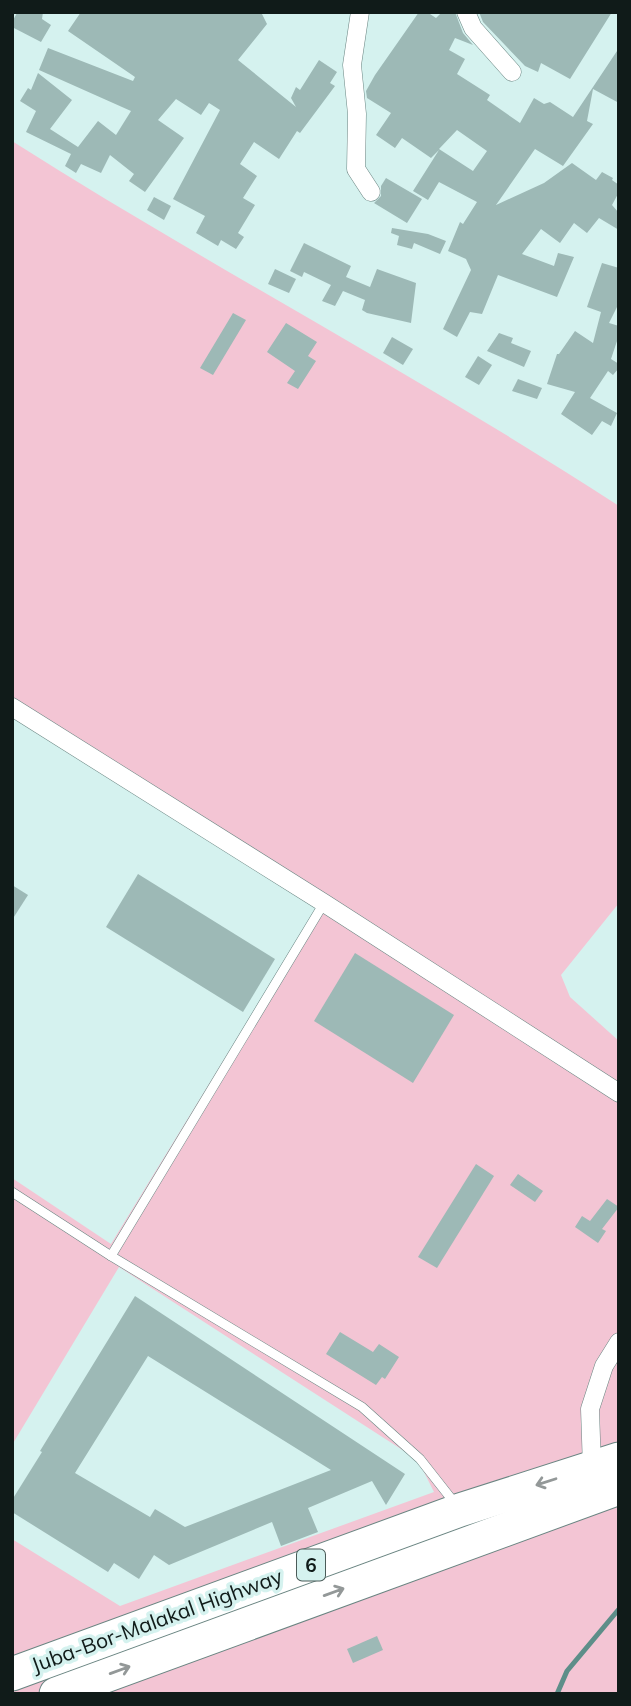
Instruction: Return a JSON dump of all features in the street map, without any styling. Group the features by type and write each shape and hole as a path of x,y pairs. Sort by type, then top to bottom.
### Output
{"highway":[{"name":"Juba-Bor-Malakal Highway","path":"12,1674 460,1510 610,1469"},
{"name":"Juba-Bor-Malakal Highway","path":"56,1694 610,1469"}],"street":[{"path":"360,12 352,65 357,114 356,169 371,192"},
{"path":"466,12 472,28 512,72"},
{"path":"12,706 619,1093"},
{"path":"610,1469 590,1409 604,1366 619,1342"}],"lane":[{"path":"111,1256 324,903"},
{"path":"12,1192 111,1256 362,1407 420,1459 460,1510"}],"shaded area":[{"path":"12,141 87,188 469,412 619,506 619,903 561,975 570,997 619,1041 619,1694 12,1694 12,1539 120,1606 434,1492 418,1460 119,1267 12,1445 12,1178 111,1244 318,906 12,716"}],"building":[{"path":"43,12 42,19 51,25 41,42 12,27 17,13"},
{"path":"81,12 261,12 267,24 238,60 296,107 291,98 296,87 300,90 319,60 337,72 330,83 335,86 300,133 297,131 279,159 254,142 240,164 257,176 243,198 255,205 238,233 244,237 236,249 221,240 218,246 196,233 205,216 173,199 220,110 209,103 201,115 176,99 158,120 184,138 145,192 129,181 134,174 110,155 101,173 81,164 76,173 65,166 71,154 26,132 36,111 20,101 28,88 31,90 38,73 72,100 50,129 78,147 98,121 116,135 131,111 39,70 48,48 133,81 135,77 68,31"},
{"path":"419,12 427,12 436,18 442,12 455,12 463,33 473,45 455,38 449,50 465,59 457,74 490,95 487,100 520,123 534,98 544,104 550,102 573,117 619,48 619,103 593,89 587,121 593,124 563,166 535,149 496,205 544,183 572,163 596,180 602,172 619,185 619,192 612,205 619,213 619,230 599,218 587,233 574,223 560,243 541,229 522,254 554,266 558,253 574,257 557,297 498,275 482,314 470,312 457,337 443,329 471,270 466,259 448,251 460,222 463,224 477,202 439,182 428,200 413,191 439,150 431,158 402,138 395,148 376,135 391,113 367,98 366,91","holes":["457,130 487,151 473,171 439,149"]},
{"path":"479,12 612,12 570,79 541,63 538,72 525,66 483,22"},
{"path":"386,178 422,199 407,223 374,203 381,196 381,186"},
{"path":"154,197 171,206 164,220 147,210"},
{"path":"392,228 428,234 446,241 440,254 414,243 412,249 397,245 399,236 391,233"},
{"path":"304,243 351,266 346,277 370,287 377,269 416,283 411,323 367,313 362,310 365,300 343,291 335,306 322,301 331,285 304,272 302,277 290,271"},
{"path":"602,263 619,268 619,303 609,323 619,326 619,335 611,359 619,364 619,368 613,375 608,371 590,398 617,413 611,426 602,421 592,435 561,414 575,392 547,384 557,354 575,331 593,343 601,312 587,307"},
{"path":"275,269 296,279 289,293 268,284"},
{"path":"233,313 246,320 213,375 200,368"},
{"path":"286,323 317,342 308,356 316,361 298,389 287,383 295,371 267,352"},
{"path":"499,333 513,338 511,343 531,351 524,367 487,351"},
{"path":"392,337 413,349 403,365 383,353"},
{"path":"478,356 492,365 479,385 465,377"},
{"path":"518,379 542,388 537,399 512,391"},
{"path":"138,874 275,959 243,1012 106,927"},
{"path":"12,885 28,895 12,920"},
{"path":"355,953 454,1015 413,1083 314,1021"},
{"path":"476,1164 494,1176 437,1268 418,1257"},
{"path":"518,1174 543,1191 535,1202 510,1185"},
{"path":"607,1199 619,1207 602,1229 606,1231 598,1243 575,1227 582,1216 590,1221"},
{"path":"135,1296 405,1474 386,1505 372,1481 308,1508 318,1532 281,1546 272,1522 169,1565 154,1555 139,1579 114,1563 108,1572 12,1512 12,1500 42,1452 40,1451","holes":["148,1356 331,1470 185,1527 155,1509 150,1517 75,1473"]},
{"path":"340,1332 373,1352 379,1344 399,1357 385,1379 382,1377 376,1385 326,1354"},
{"path":"377,1636 383,1650 353,1663 347,1649"}],"waterway":[{"path":"557,1694 567,1671 619,1609"}]}
